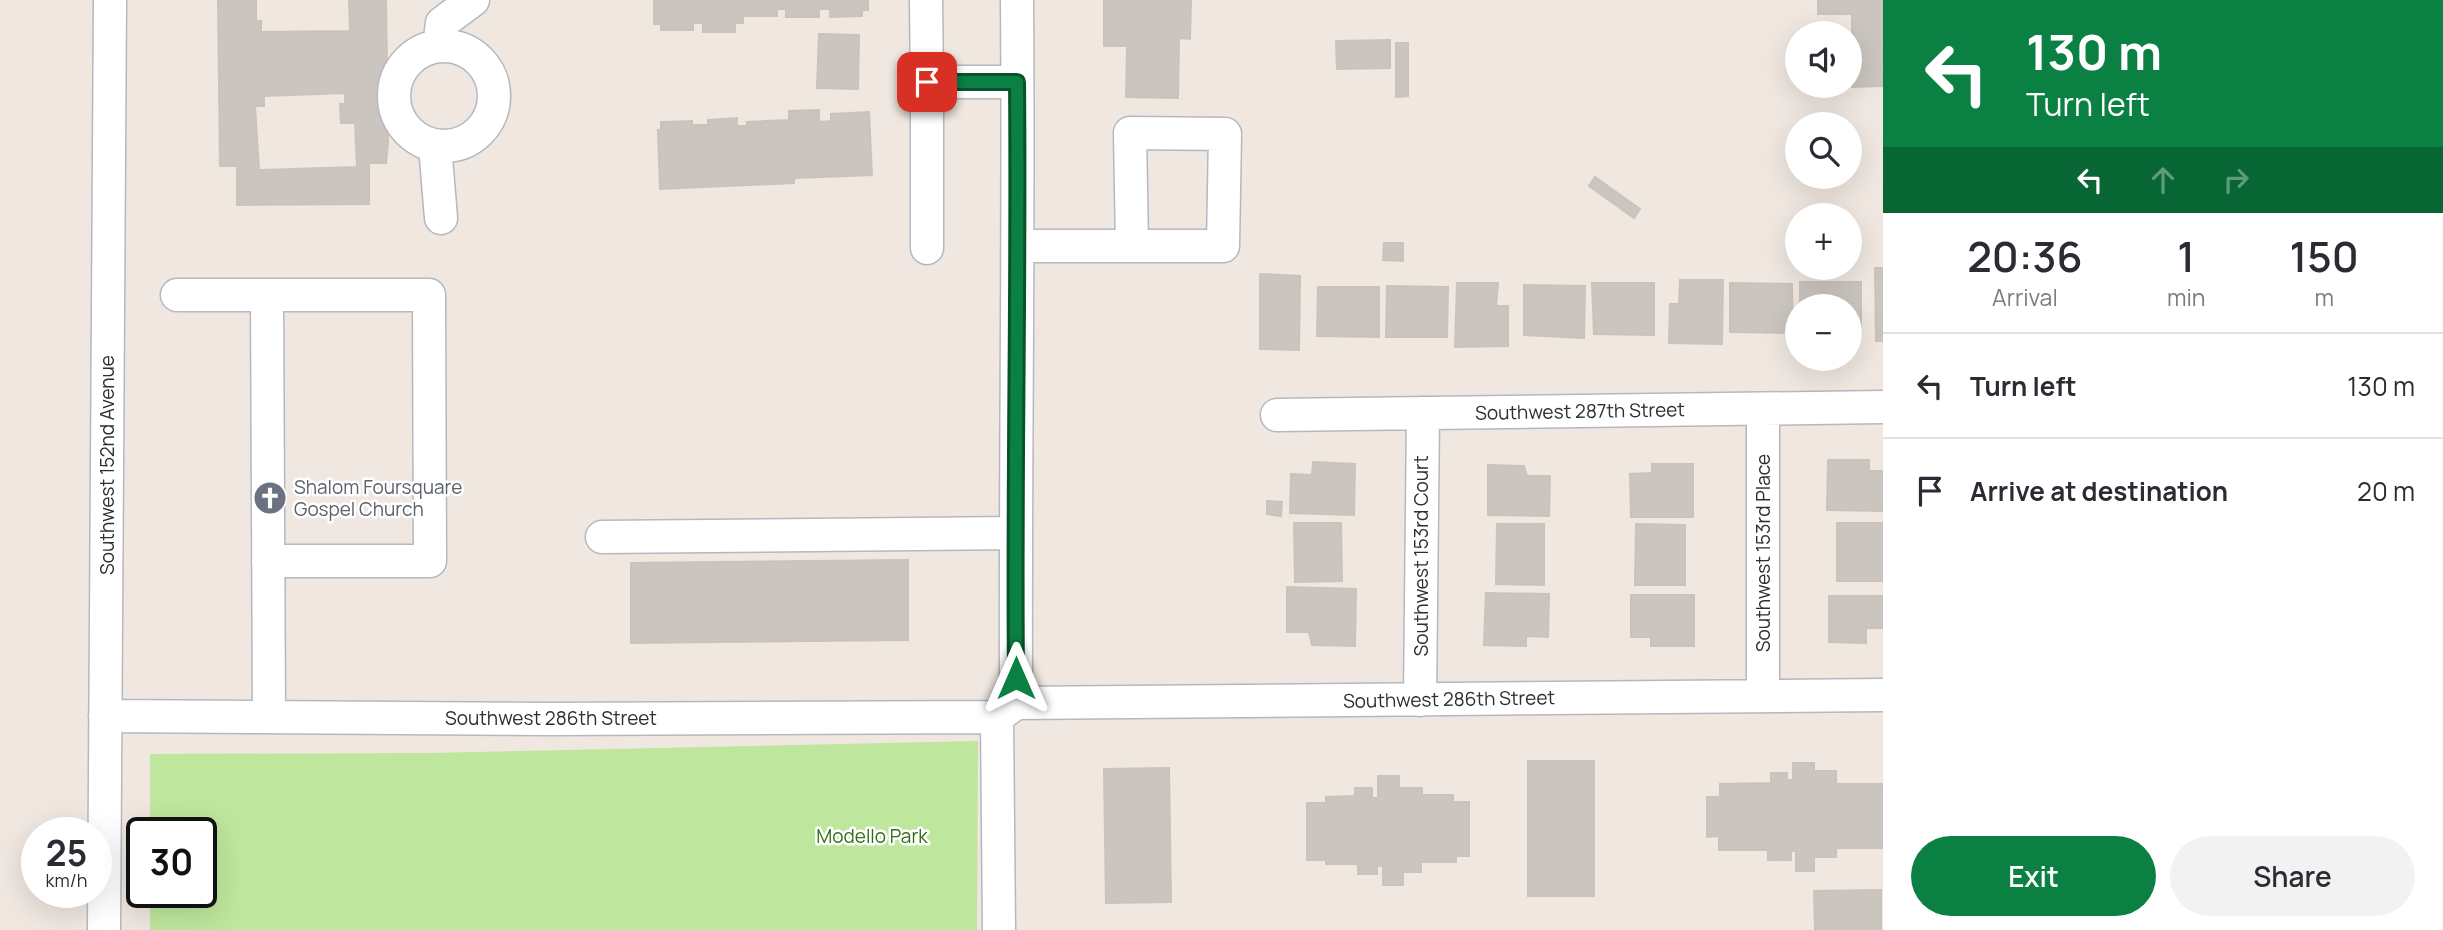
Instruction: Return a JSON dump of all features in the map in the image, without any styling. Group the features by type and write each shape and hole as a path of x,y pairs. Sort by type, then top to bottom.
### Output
{"street":[{"name":"Southwest 152nd Avenue","path":"103,930 110,0"},
{"path":"439,46 442,23 473,0"},
{"path":"926,0 927,248"},
{"path":"999,930 1015,533 1019,246 1017,0"},
{"path":"439,46 453,47 479,60 488,71 495,99 486,125 476,136 449,147 435,146 409,133 398,115 393,94 402,68 419,53 439,46"},
{"path":"927,82 1017,82"},
{"path":"1019,246 1223,246 1225,134 1130,133 1132,245"},
{"path":"435,146 441,218"},
{"path":"177,295 429,295 430,561 268,561"},
{"path":"267,295 269,717"},
{"name":"Southwest 287th Street","path":"1278,415 1883,407"},
{"name":"Southwest 153rd Place","path":"1763,409 1763,696"},
{"name":"Southwest 153rd Court","path":"1420,700 1423,413"},
{"path":"602,537 1015,533"},
{"name":"Southwest 286th Street","path":"105,716 1007,710 1420,700 1883,695"}],"green space":[{"name":"Modello Park","path":"978,741 977,930 150,930 150,908 217,908 217,817 150,817 150,754 431,753"}],"building":[{"path":"218,0 256,0 256,21 261,21 261,32 350,31 349,0 386,0 388,142 386,163 369,163 369,204 237,205 237,166 220,166","holes":["345,93 345,104 340,104 341,123 355,123 357,167 259,170 255,106 264,106 264,96"]},
{"path":"654,0 868,0 868,10 862,10 862,16 830,17 830,9 819,9 819,17 786,17 786,9 777,9 777,16 743,16 743,23 735,23 735,32 703,32 703,23 693,23 693,30 661,30 661,24 654,24"},
{"path":"1104,0 1191,0 1190,39 1179,38 1178,98 1126,97 1127,46 1104,46"},
{"path":"1818,0 1883,0 1883,86 1862,87 1862,21 1852,21 1852,14 1818,14"},
{"path":"819,34 859,35 858,89 817,88"},
{"path":"1390,40 1390,68 1337,69 1336,41"},
{"path":"1396,43 1408,43 1408,96 1396,97"},
{"path":"819,110 819,122 831,121 831,114 869,112 872,175 794,178 794,183 660,189 658,130 661,130 661,122 692,121 692,125 708,125 708,120 737,118 737,126 747,126 747,122 789,120 789,111"},
{"path":"1595,177 1640,209 1634,218 1589,186"},
{"path":"1384,243 1403,243 1403,261 1383,260"},
{"path":"1875,268 1883,268 1883,341 1876,341"},
{"path":"1260,274 1300,276 1299,350 1260,349"},
{"path":"1680,280 1723,280 1722,344 1669,343 1670,304 1679,304"},
{"path":"1800,282 1861,282 1861,294 1800,294"},
{"path":"1457,283 1498,283 1496,306 1508,306 1508,346 1455,347"},
{"path":"1592,283 1654,283 1654,335 1594,334"},
{"path":"1730,283 1792,284 1792,294 1785,294 1785,333 1730,332"},
{"path":"1524,285 1585,286 1584,338 1524,335"},
{"path":"1387,286 1448,287 1447,337 1386,337"},
{"path":"1318,287 1379,287 1379,337 1317,336"},
{"path":"1828,460 1869,460 1869,471 1883,471 1883,511 1827,510"},
{"path":"1313,462 1355,464 1354,515 1290,513 1291,474 1312,475"},
{"path":"1652,464 1693,464 1693,517 1631,517 1630,474 1652,473"},
{"path":"1488,465 1524,466 1527,476 1550,476 1549,516 1488,515"},
{"path":"1267,501 1282,502 1281,516 1267,514"},
{"path":"1294,523 1341,523 1342,581 1295,582"},
{"path":"1837,523 1883,523 1883,581 1837,581"},
{"path":"1497,524 1544,524 1544,585 1496,584"},
{"path":"1636,524 1685,525 1685,585 1635,585"},
{"path":"908,560 908,640 631,643 631,563"},
{"path":"1287,587 1356,589 1355,646 1312,645 1309,632 1287,632"},
{"path":"1486,593 1549,594 1548,637 1526,636 1526,646 1484,645"},
{"path":"1631,595 1694,595 1694,646 1651,646 1651,637 1631,637"},
{"path":"1829,596 1883,596 1883,628 1866,628 1866,643 1829,642"},
{"path":"1528,761 1594,761 1594,896 1528,896"},
{"path":"1793,763 1814,763 1814,771 1836,771 1836,784 1883,784 1883,848 1836,848 1836,857 1814,857 1814,871 1796,871 1796,851 1791,851 1791,860 1768,860 1768,850 1719,850 1719,836 1707,837 1707,797 1720,797 1720,784 1771,783 1771,773 1787,773 1787,780 1793,780"},
{"path":"1169,768 1171,902 1106,903 1104,769"},
{"path":"1378,776 1399,776 1399,788 1422,788 1422,795 1453,795 1453,802 1469,802 1469,856 1456,856 1456,862 1421,862 1421,872 1403,872 1403,885 1383,885 1383,866 1377,866 1377,874 1358,874 1358,864 1326,864 1326,860 1307,860 1307,803 1326,803 1326,797 1355,796 1355,788 1372,788 1372,798 1378,798"},
{"path":"1881,890 1881,930 1815,930 1814,891"}],"place":[{"name":"Shalom Foursquare Gospel Church","path":"270,498"}],"route":[{"path":"927,82 1017,82 1019,246 1016,678"}]}
